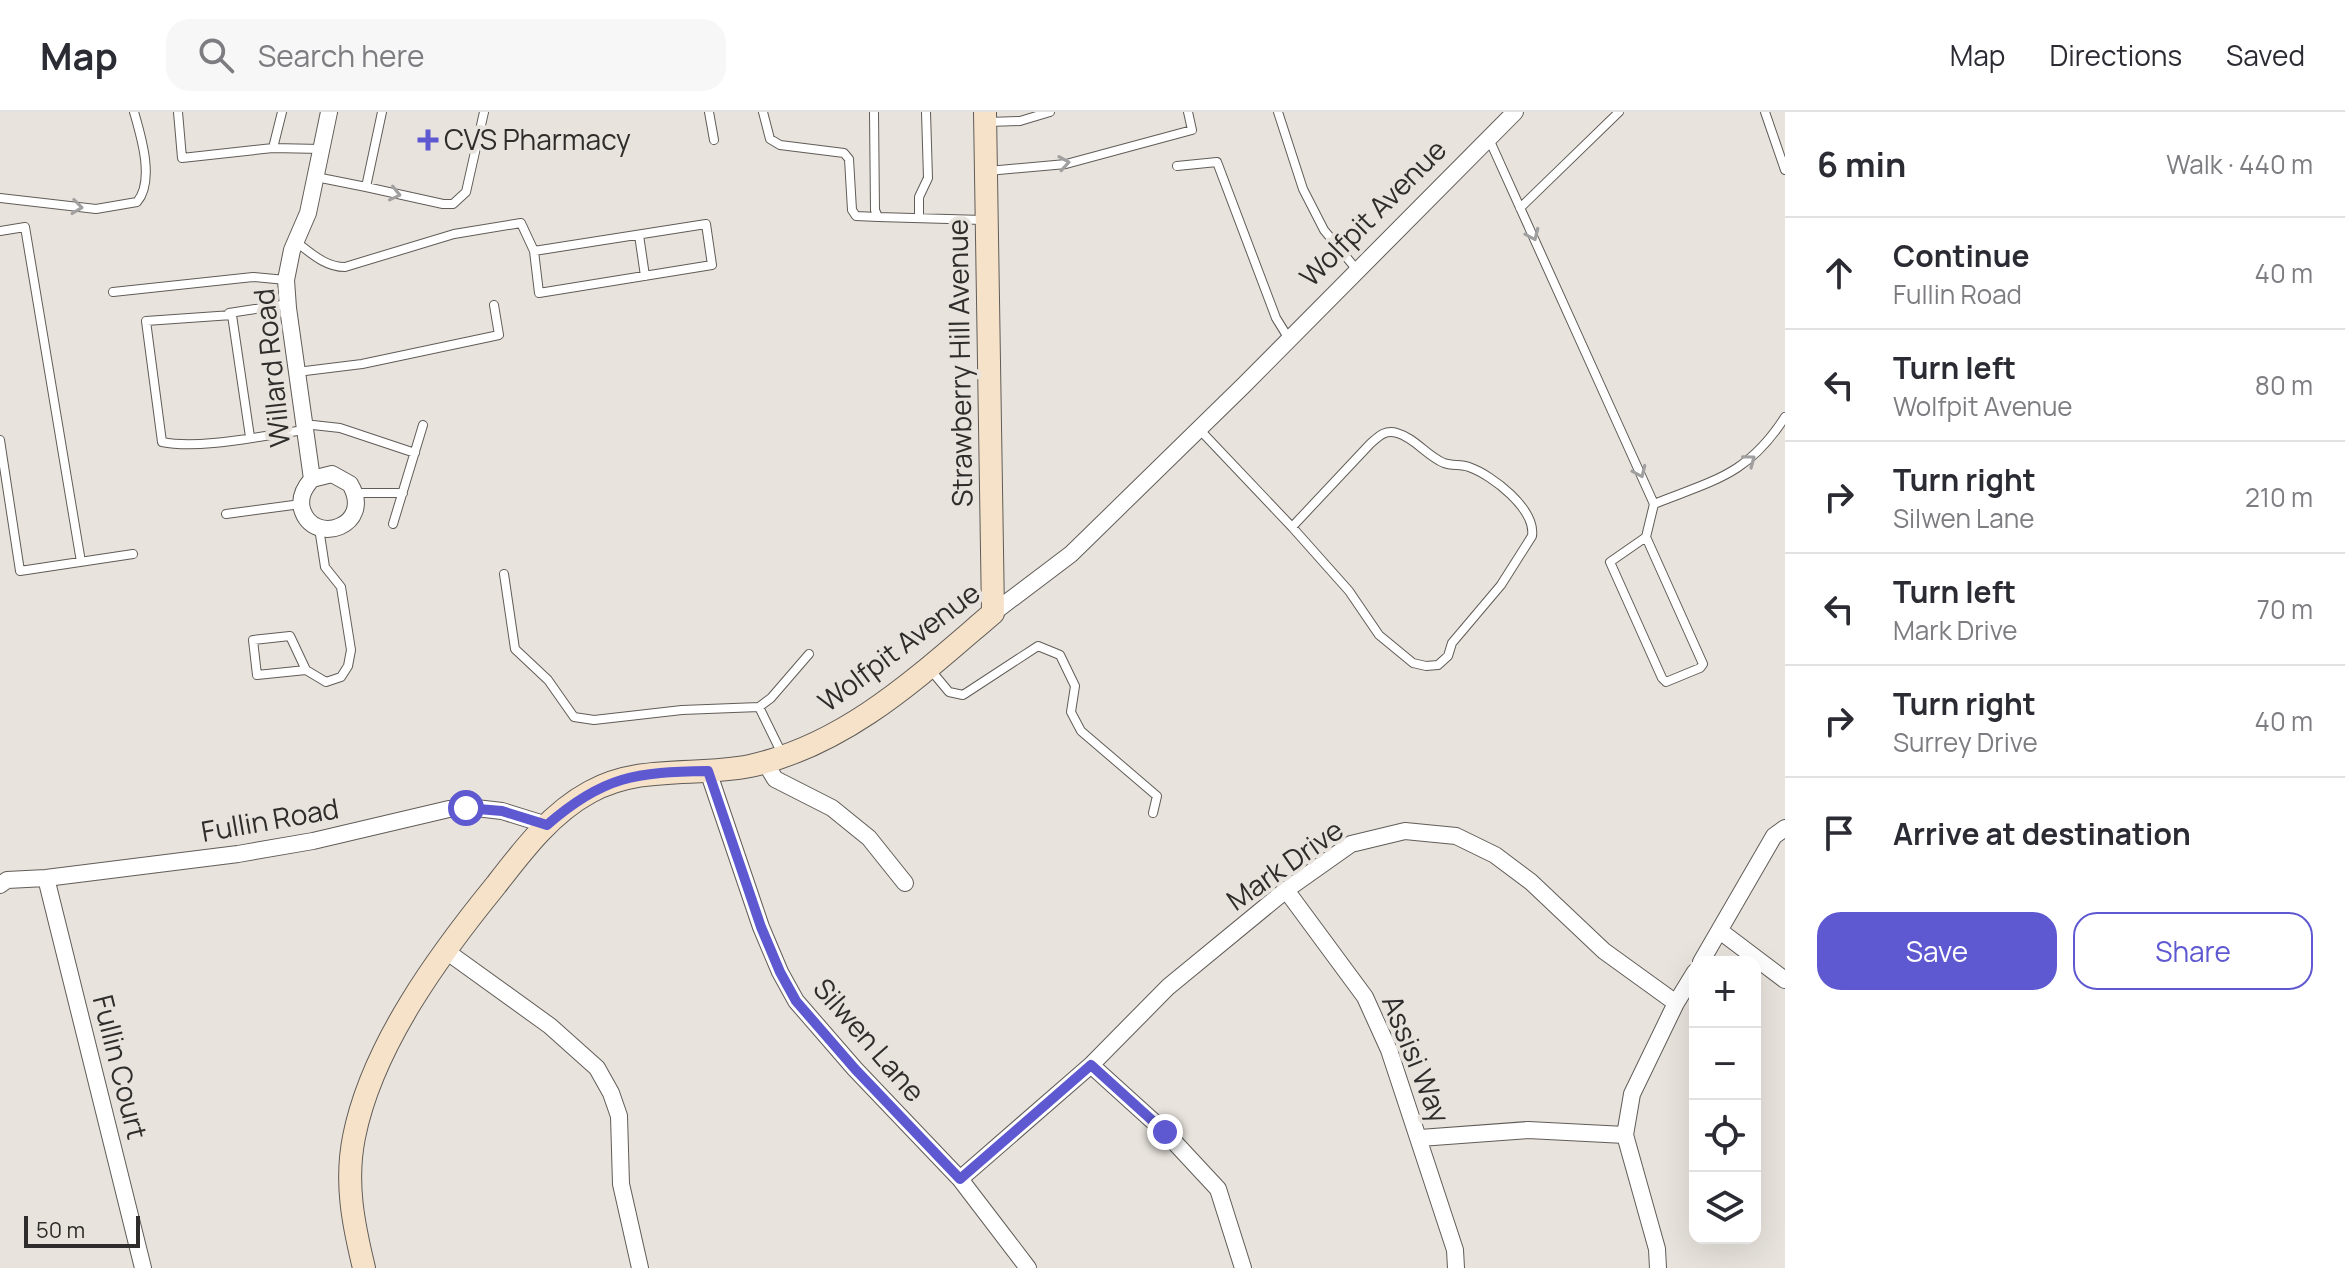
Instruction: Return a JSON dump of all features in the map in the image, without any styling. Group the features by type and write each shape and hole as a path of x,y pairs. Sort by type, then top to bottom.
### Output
{"street":[{"name":"Willard Road","path":"312,479 286,280 295,241 308,213 329,112"},
{"name":"Wolfpit Avenue","path":"364,1268 352,1214 350,1186 357,1126 383,1058 406,1014 446,951 516,859 547,825 578,799 614,781 655,772 708,771 774,759 821,742 855,724 1071,554 1515,112"},
{"name":"Strawberry Hill Avenue","path":"985,117 993,613"},
{"name":"Willard Road","path":"301,504 306,486 312,479 332,474 342,477 355,493"},
{"path":"301,504 310,522 319,527 337,528 351,518 357,501 355,493"},
{"path":"774,759 775,779 832,808 869,838 905,883"},
{"name":"Silwen Lane","path":"708,771 761,927 796,1001 855,1069 960,1179 1028,1268"},
{"name":"Fullin Road","path":"2,876 46,878 250,852 313,841 449,809 502,811 547,825"},
{"path":"1705,956 1774,836 1785,828"},
{"name":"Mark Drive","path":"960,1179 1091,1065 1168,987 1286,890 1351,844 1405,831 1456,836 1495,855 1531,882 1604,951 1676,1003"},
{"name":"Fullin Court","path":"46,878 143,1268"},
{"name":"Assisi Way","path":"1286,890 1365,997 1389,1050 1455,1250 1456,1268"},
{"path":"1720,931 1785,980"},
{"path":"446,951 550,1026 597,1068 619,1116 621,1184 640,1268"},
{"path":"1658,1268 1657,1249 1625,1135 1632,1094 1689,982"},
{"path":"1091,1065 1165,1132 1218,1189 1243,1268"},
{"path":"1420,1138 1528,1130 1625,1135"}],"lane":[{"path":"0,198 96,209 137,202 143,193 145,175 134,112"},
{"path":"178,112 182,158 273,148 322,149"},
{"path":"273,148 282,112"},
{"path":"366,187 382,112"},
{"path":"316,177 453,204 466,192 484,112"},
{"path":"709,112 714,140"},
{"path":"763,112 770,139 780,145 844,153 849,159 852,210 856,216 988,220"},
{"path":"874,112 875,210 878,217"},
{"path":"919,218 919,197 928,178 926,112"},
{"path":"985,117 1020,121 1050,112"},
{"path":"987,171 1066,164 1192,130 1188,112"},
{"path":"1278,112 1303,189 1324,230 1357,271"},
{"path":"1520,208 1619,112"},
{"path":"1765,112 1785,170"},
{"path":"1489,139 1654,504 1646,537 1702,660 1700,668 1666,682 1610,562 1646,537"},
{"path":"1177,166 1217,162 1276,318 1289,340"},
{"path":"295,241 325,263 345,267 454,234 521,223 534,251 539,293 712,265 706,224 534,251"},
{"path":"0,231 25,227 81,562"},
{"path":"639,235 645,276"},
{"path":"113,292 253,277 286,280"},
{"path":"288,304 146,321 162,442 177,445 304,427 340,428 415,453"},
{"path":"297,372 362,364 499,335 494,305"},
{"path":"228,313 232,315 250,437"},
{"path":"1654,504 1738,469 1761,451 1785,417"},
{"path":"393,524 423,425"},
{"path":"1199,429 1349,591 1379,635 1413,663 1438,665 1448,656 1452,643 1501,585 1532,536 1533,529 1528,512 1499,486 1470,467 1444,463 1396,432 1383,433 1370,444 1292,527"},
{"path":"0,440 20,571 133,554"},
{"path":"355,493 403,493"},
{"path":"226,514 301,504"},
{"path":"306,670 257,675 253,640 290,636 306,670 326,682 341,677 348,666 351,650 341,587 325,567 319,527"},
{"path":"504,574 515,649 548,680 574,717 594,720 682,710 759,707 771,698 809,654"},
{"path":"928,668 949,692 963,695 1038,646 1060,655 1075,686 1071,712 1081,731 1157,796 1153,813"},
{"path":"759,707 774,759"}],"place":[{"name":"CVS Pharmacy","path":"428,140"}],"route":[{"path":"466,808 502,811 547,825 578,799 614,781 655,772 708,771 770,951 796,1001 855,1069 960,1179 1091,1065 1165,1132"}]}
